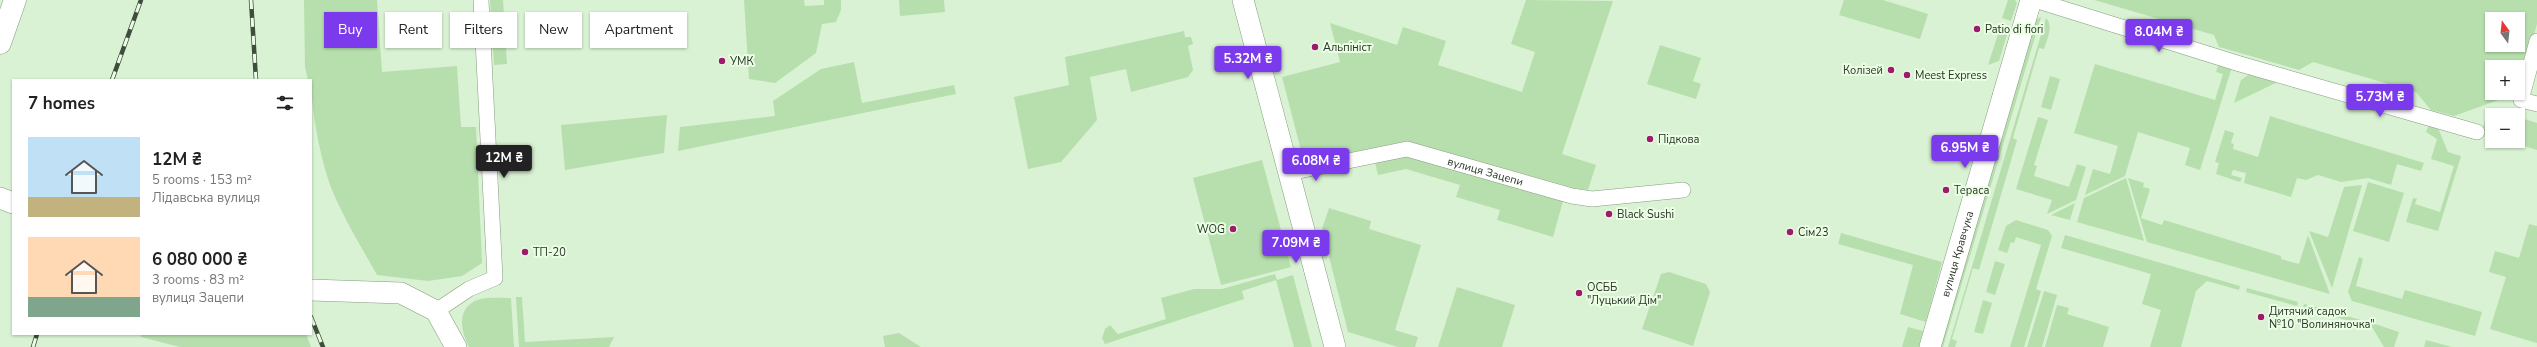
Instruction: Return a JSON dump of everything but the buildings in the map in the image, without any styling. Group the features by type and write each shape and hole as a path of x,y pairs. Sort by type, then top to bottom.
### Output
{"main road":[{"path":"0,42 15,0"},
{"path":"1243,0 1335,347"},
{"name":"вулиця Кравчука","path":"1930,347 2031,0"},
{"path":"0,198 12,203"},
{"path":"312,290 401,293 436,311 456,347"}],"street":[{"path":"436,311 469,289 495,278 481,0"},
{"path":"2036,0 2240,64 2477,132"},
{"path":"2537,41 2521,100 2537,104"},
{"name":"вулиця Зацепи","path":"1289,173 1407,149 1572,196 1592,199 1683,190"}],"green space":[{"path":"304,0 377,0 382,72 457,66 461,127 476,127 482,263 462,276 428,281 377,275 350,227 330,185 315,123 312,100 312,79 308,79 305,67"},
{"path":"490,0 503,0 504,12 491,12"},
{"path":"744,0 804,0 805,6 824,5 824,0 841,0 841,10 836,22 822,24 816,53 775,83 749,79"},
{"path":"899,0 944,0 945,12 900,16"},
{"path":"1526,0 1613,1 1562,154 1596,165 1588,190 1574,188 1407,141 1304,162 1282,77 1340,62 1330,23 1397,45 1403,27 1446,41 1438,65 1522,92 1535,52 1511,44"},
{"path":"1844,0 1883,0 1928,14 1920,39 1839,15"},
{"path":"2008,0 2015,0 2017,3 2011,21 2002,18"},
{"path":"2094,0 2537,0 2537,24 2525,66 2525,60 2485,60 2485,100 2499,100 2454,116 2431,110 2416,92 2313,62 2299,70 2219,47 2214,35"},
{"path":"2041,17 1943,347 1937,347 2035,20"},
{"path":"2046,18 2050,29 2048,37 2044,49 2039,48 2013,138 2017,140 1979,270 1973,268 1952,339 1957,341 1955,347 1948,347"},
{"path":"2001,25 2009,28 1999,61 1988,65"},
{"path":"1184,31 1185,37 1191,37 1193,44 1188,46 1193,70 1188,77 1131,92 1126,69 1090,77 1097,120 1061,162 1028,169 1014,97 1069,85 1065,57"},
{"path":"1660,45 1701,58 1693,81 1701,84 1696,99 1647,84"},
{"path":"493,48 506,48 507,64 494,65"},
{"path":"854,62 862,103 954,85 956,94 678,151 680,127 775,116 773,101 821,69"},
{"path":"2219,63 2232,67 2200,170 2185,165 2190,148 2138,132 2125,176 2085,195 2093,169 2110,174 2118,146 2074,133 2095,64 2215,100 2223,74 2216,72"},
{"path":"2251,73 2280,81 2234,103 2241,80"},
{"path":"2050,76 2060,79 2051,110 2041,107"},
{"path":"667,115 664,153 565,170 561,125"},
{"path":"2270,116 2424,163 2421,171 2397,164 2391,185 2368,178 2341,182 2318,175 2306,180 2297,178 2291,197 2244,183 2246,173 2233,170 2231,175 2242,178 2240,182 2216,174 2219,163 2215,162 2225,130 2234,133 2231,143 2234,144 2233,149 2258,157"},
{"path":"2038,117 2048,120 2034,165 2037,166 2034,176 2069,187 2077,164 2086,167 2076,200 2047,214 2052,200 2016,189"},
{"path":"2525,119 2537,123 2537,150 2525,146"},
{"path":"2485,121 2485,135 2481,134"},
{"path":"2429,125 2438,128 2448,152 2461,156 2438,231 2406,222 2413,198 2417,199 2415,204 2440,212 2454,166 2431,159 2437,139 2426,132"},
{"path":"1406,156 1563,201 1553,237 1497,220 1500,210 1456,197 1460,185 1406,169 1378,175 1375,162"},
{"path":"1262,160 1291,267 1221,285 1193,178"},
{"path":"2126,178 2144,241 2077,222 2084,198"},
{"path":"2128,178 2144,183 2143,187 2150,189 2141,218 2162,225 2164,220 2281,256 2281,259 2299,264 2308,235 2330,294 2147,242"},
{"path":"2368,182 2404,193 2389,242 2353,231"},
{"path":"2362,185 2332,288 2309,231 2328,237 2344,187"},
{"path":"2075,203 2070,220 2051,215"},
{"path":"1329,208 1371,221 1369,229 1421,245 1395,330 1418,337 1415,347 1398,347 1348,332 1322,229"},
{"path":"2016,220 2048,230 2052,236 2036,289 2041,291 2024,347 2010,347 2041,245 2016,237 2014,243 2011,242 2007,253 1998,250 2006,226"},
{"path":"2529,224 2537,226 2537,343 2490,329 2506,277 2489,272 2495,251 2519,258"},
{"path":"1841,233 1942,262 1926,322 1900,314 1913,265 1838,244"},
{"path":"2065,235 2240,286 2239,290 2207,281 2196,291 2181,347 2150,347 2161,310 2142,304 2151,274 2061,248"},
{"path":"2359,257 2363,259 2356,286 2402,299 2405,290 2482,312 2475,336 2352,301 2348,292"},
{"path":"1995,261 2005,264 1995,295 1986,292"},
{"path":"1669,272 1706,284 1710,292 1693,346 1642,329 1661,274"},
{"path":"1275,274 1277,280 1293,275 1312,347 1294,347 1276,280 1242,291 1244,299 1105,344 1102,338 1105,329 1110,325 1118,334 1166,319 1161,298 1194,289 1222,289"},
{"path":"1457,287 1515,305 1502,347 1438,347"},
{"path":"2247,288 2298,302 2297,306 2246,292"},
{"path":"2044,291 2057,295 2042,347 2027,347"},
{"path":"516,297 522,297 525,342 614,337 609,347 519,347"},
{"path":"511,298 514,347 469,347 462,327 463,313 467,308 472,303 480,299"},
{"path":"1983,300 1992,303 1983,334 1974,332"},
{"path":"2304,304 2361,320 2364,325 2303,308"},
{"path":"2057,305 2069,308 2067,314 2109,327 2103,347 2045,347"},
{"path":"2369,322 2399,332 2394,347 2384,347"},
{"path":"1908,327 1923,331 1919,347 1902,347"},
{"path":"899,333 921,347 885,347 883,336"},
{"path":"141,335 306,335 311,347 180,347 141,337"},
{"path":"2426,340 2452,347 2424,347"}],"railway":[{"path":"112,79 141,0"},
{"path":"251,0 256,79"},
{"path":"312,320 323,347"},
{"path":"33,347 37,335"}],"place":[{"name":"Patio di fiori","path":"1977,29"},
{"name":"Альпініст","path":"1315,47"},
{"name":"УМК","path":"722,61"},
{"name":"Колізей","path":"1891,70"},
{"name":"Meest Express","path":"1907,75"},
{"name":"Підкова","path":"1650,139"},
{"name":"Тераса","path":"1946,190"},
{"name":"Black Sushi","path":"1609,214"},
{"name":"WOG","path":"1233,229"},
{"name":"Сім23","path":"1790,232"},
{"name":"ТП-20","path":"525,252"},
{"name":"ОСББ \"Луцький Дім\"","path":"1579,293"},
{"name":"Дитячий садок №10 \"Волиняночка\"","path":"2261,317"}]}
